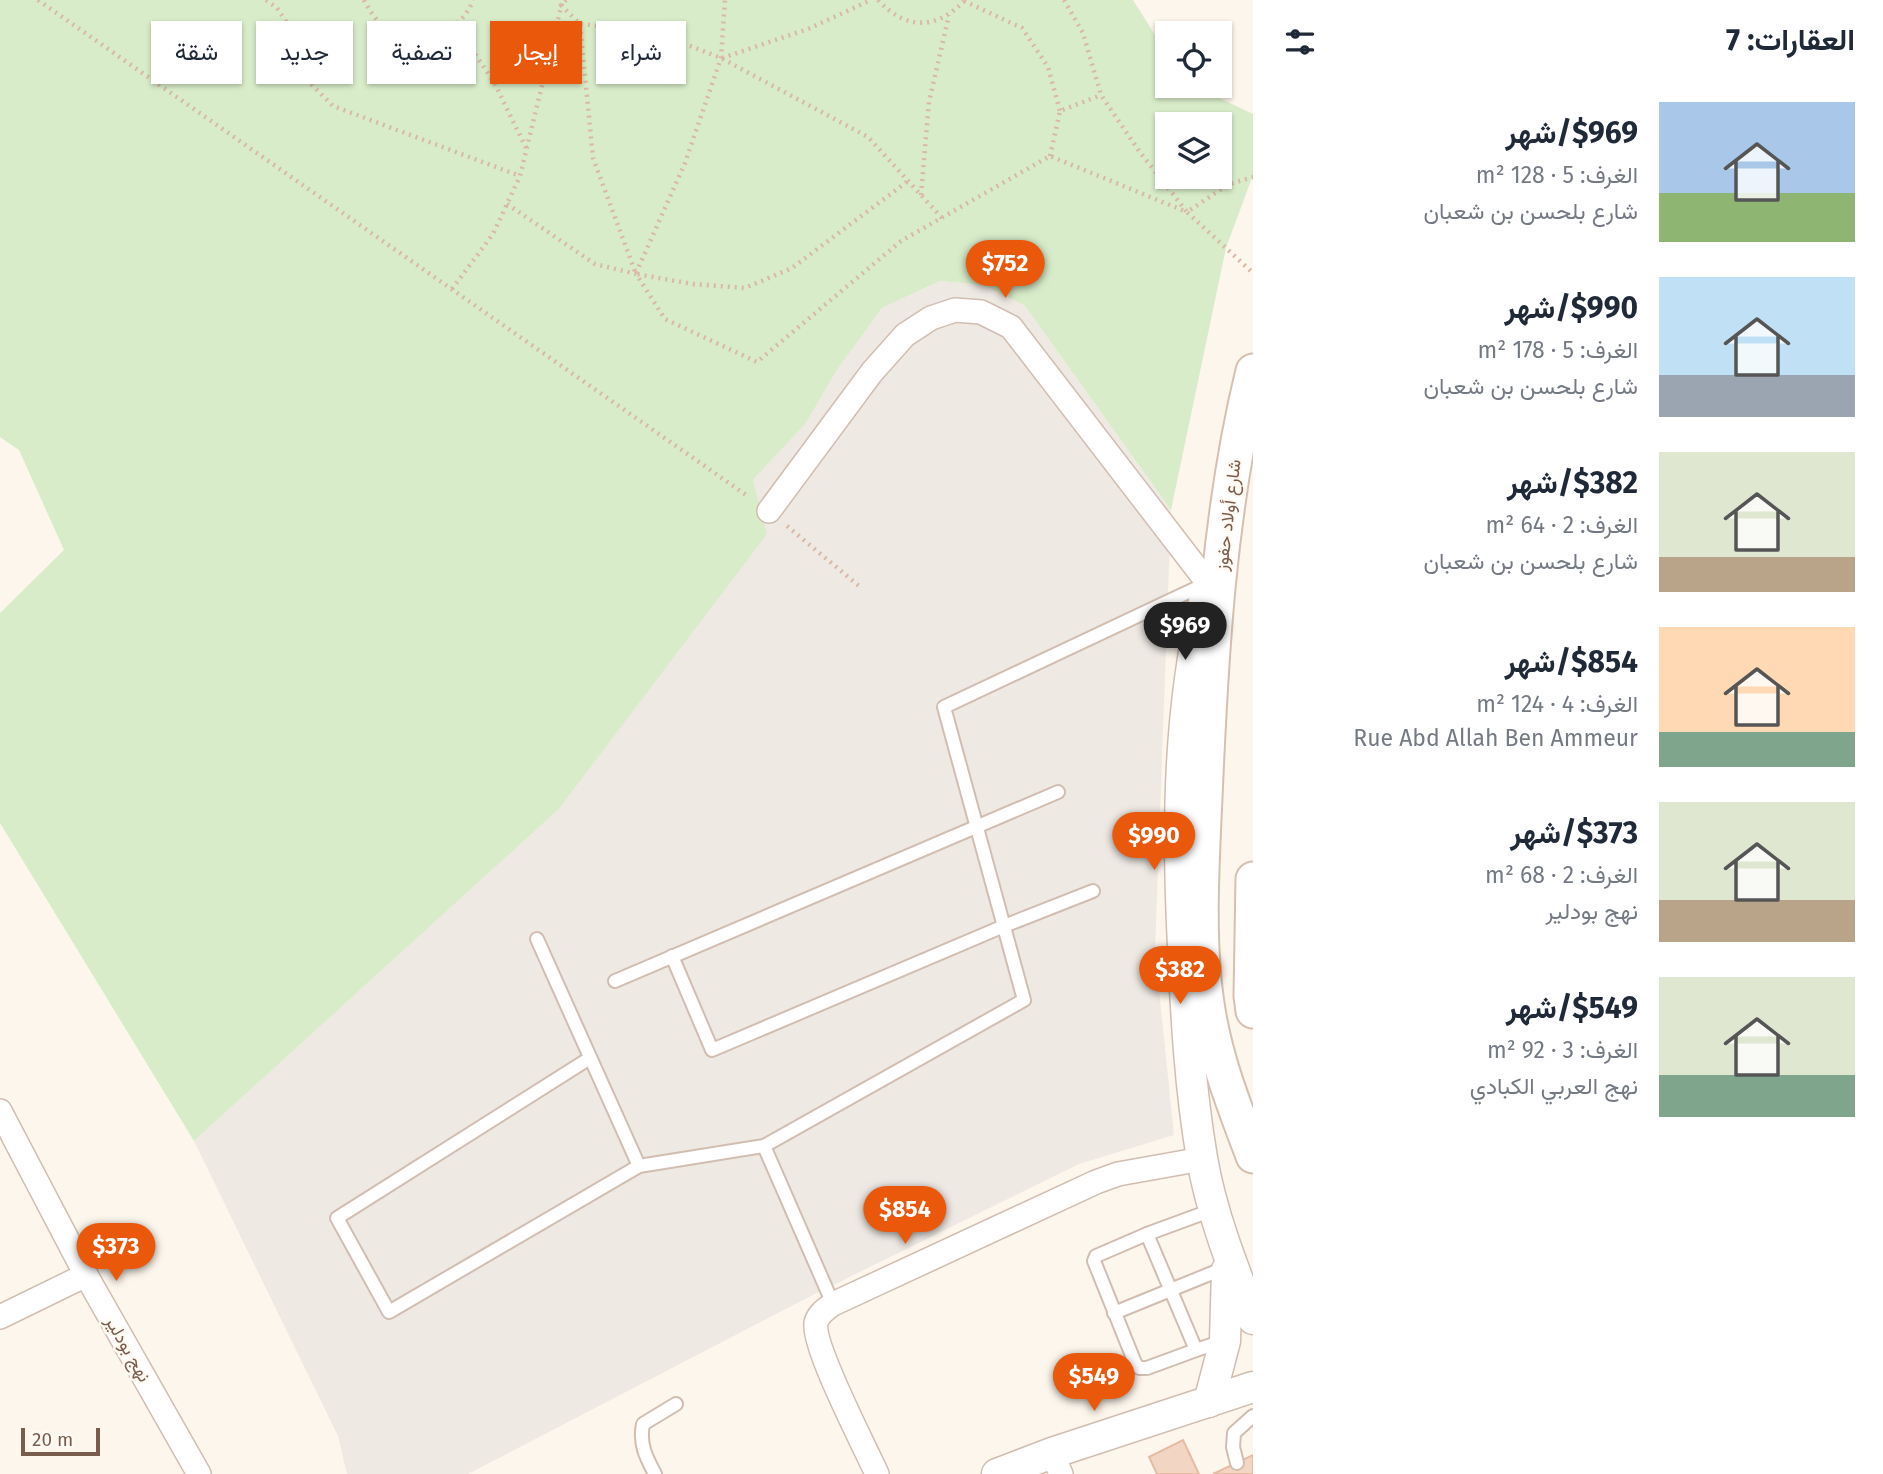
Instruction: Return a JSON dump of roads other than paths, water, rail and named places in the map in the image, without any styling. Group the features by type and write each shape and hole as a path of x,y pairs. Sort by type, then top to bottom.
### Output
{"main road":[{"name":"شارع أولاد حفوز","path":"1253,371 1228,490 1210,690 1203,838 1202,971 1208,1010 1227,1087 1253,1156"},
{"path":"1253,879 1253,1012"}],"street":[{"path":"769,510 872,372 905,335 931,318 955,310 981,312 1011,327 1208,583"},
{"path":"1228,490 1193,658 1186,706 1178,849 1186,1030 1202,1159 1227,1260 1253,1319"},
{"name":"نهج بودلير","path":"0,1111 86,1275 199,1474"},
{"path":"877,1474 819,1347 816,1322 821,1313 833,1304 1096,1182 1118,1174 1202,1159"},
{"path":"1209,1402 1225,1341 1227,1260"},
{"path":"0,1317 86,1275"},
{"path":"997,1474 1056,1464 1253,1387"}],"lane":[{"path":"590,1058 337,1218 389,1312 639,1166 764,1146 1024,1000 944,707 1208,583"},
{"path":"615,981 1058,792"},
{"path":"672,956 712,1050 1093,891"},
{"path":"537,939 639,1166"},
{"path":"764,1146 833,1304"},
{"path":"1215,1209 1147,1234 1097,1256 1094,1261 1139,1368 1147,1368 1225,1341"},
{"path":"1147,1234 1196,1350"},
{"path":"1114,1313 1171,1290 1227,1260"},
{"path":"655,1474 643,1451 640,1437 643,1424 676,1404"},
{"path":"1237,1462 1233,1447 1234,1433 1253,1416"}]}
